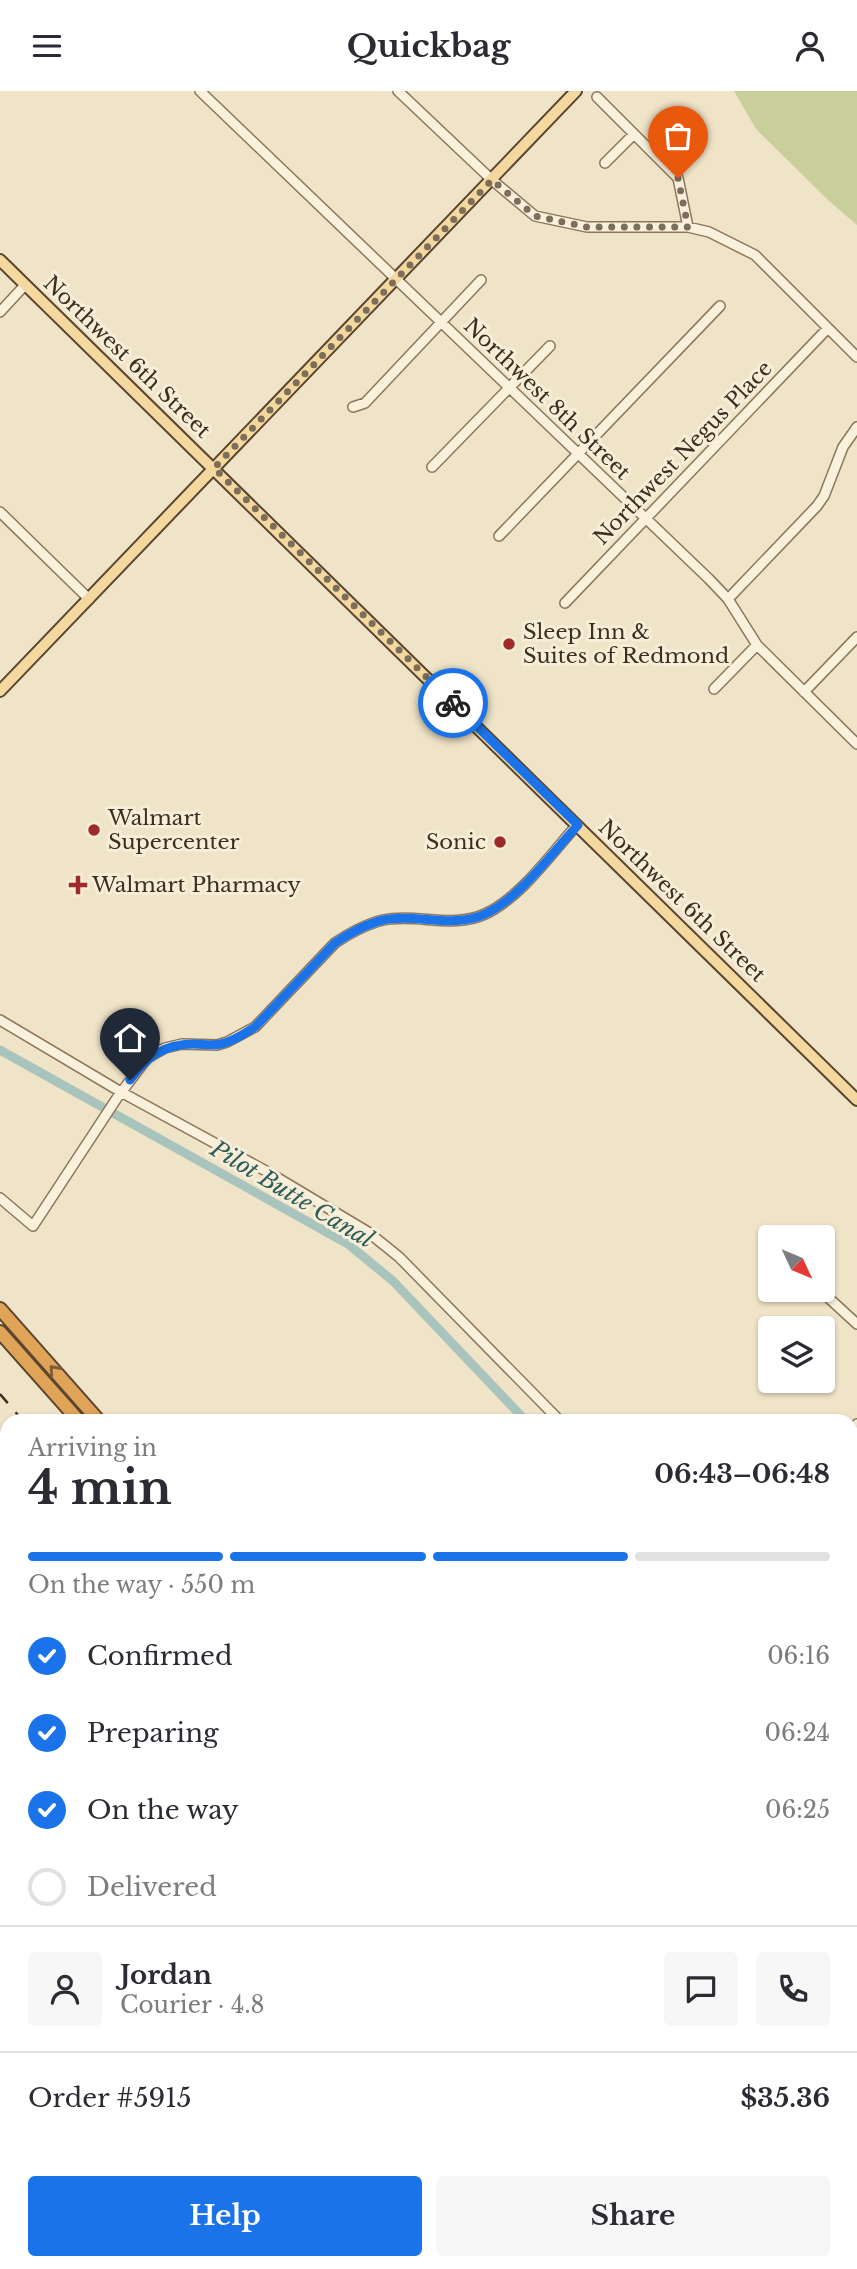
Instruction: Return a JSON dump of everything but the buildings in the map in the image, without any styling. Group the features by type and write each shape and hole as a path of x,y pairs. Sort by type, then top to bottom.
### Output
{"highway":[{"path":"0,1309 93,1414"},
{"path":"0,1332 73,1414"}],"main road":[{"path":"0,691 575,92"},
{"name":"Northwest 6th Street","path":"0,260 857,1100"}],"street":[{"path":"398,91 492,180 535,216 587,227 688,227 709,232 755,255 857,357"},
{"name":"Northwest 8th Street","path":"206,93 728,599 757,645 857,744"},
{"path":"597,97 678,178 688,227"},
{"path":"604,163 634,134"},
{"path":"353,407 365,403 481,280"},
{"path":"0,311 25,285"},
{"path":"499,536 720,306"},
{"name":"Northwest Negus Place","path":"565,603 828,328"},
{"path":"432,467 550,346"},
{"path":"728,599 817,506 824,496 843,447 857,427"},
{"path":"0,512 89,599"},
{"path":"804,692 857,637"},
{"path":"715,689 757,645"},
{"path":"0,1198 33,1226 119,1095 147,1058 165,1048 182,1044 217,1045 228,1042 255,1027 335,943 351,933 384,920 469,919 484,914 515,893 578,825"},
{"path":"0,1020 119,1095 266,1171 383,1243 553,1414"},
{"path":"832,1302 857,1324"}],"green space":[{"path":"734,91 857,91 857,225 756,129"}],"waterway":[{"name":"Pilot Butte Canal","path":"0,1050 348,1244 393,1281 519,1414"}],"railway":[{"path":"0,1394 17,1414"}],"way so far":[{"path":"453,703 214,468 492,180 535,216 587,227 688,227 678,178"}],"place":[{"name":"Sleep Inn & Suites of Redmond","path":"509,644"},
{"name":"Walmart Supercenter","path":"94,830"},
{"name":"Sonic","path":"500,842"},
{"name":"Walmart Pharmacy","path":"78,885"}],"route":[{"path":"130,1080 147,1058 165,1048 182,1044 217,1045 240,1037 255,1027 335,943 351,933 384,920 469,919 484,914 515,893 578,825 453,703"}]}
